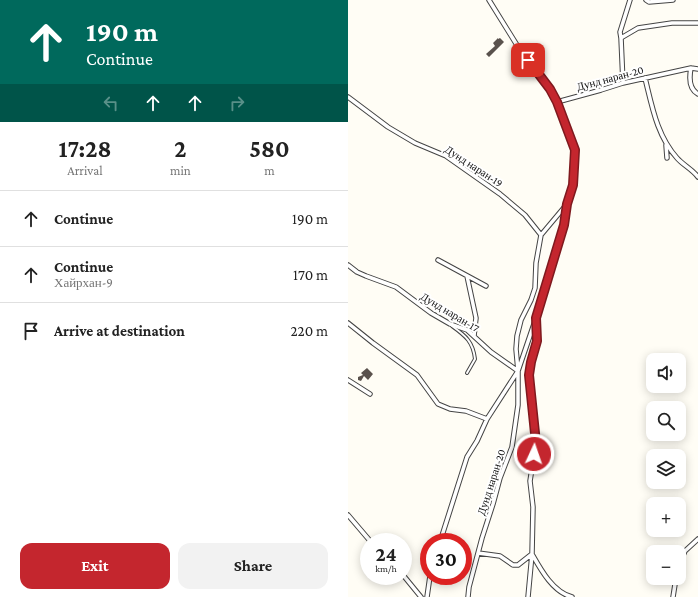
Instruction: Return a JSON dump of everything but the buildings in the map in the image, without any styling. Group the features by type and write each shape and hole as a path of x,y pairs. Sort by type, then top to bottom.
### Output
{"street":[{"name":"Дунд наран-20","path":"468,597 469,587 478,553 494,504 500,478 512,447 518,405 517,336 521,320 535,288 536,262 541,235 567,204 573,185 575,150 557,102 550,89 520,50 489,0"},
{"path":"623,83 620,32 630,0"},
{"path":"646,0 649,2 673,0"},
{"path":"621,38 638,28 672,23 698,23"},
{"name":"Дунд наран-20","path":"557,102 623,83 690,68 698,69"},
{"path":"690,68 689,78 693,90 698,94"},
{"path":"645,78 655,116 666,144 678,160 693,170 698,177"},
{"name":"Дунд наран-19","path":"348,96 388,127 415,143 446,156 500,194 525,215 541,235"},
{"path":"666,144 667,158"},
{"path":"443,533 467,457 477,440 486,419 518,371 536,318 564,225 567,204"},
{"path":"438,260 486,286"},
{"name":"Дунд наран-17","path":"348,265 357,272 396,287 431,313 450,324 467,330 491,352 518,371"},
{"path":"467,276 476,318 474,336"},
{"path":"528,597 533,521 530,481 536,443 529,375 537,341 536,318"},
{"path":"348,323 417,375 438,404 450,409 466,411 486,419"},
{"path":"348,380 370,394"},
{"path":"348,516 363,533"},
{"path":"686,551 698,539"},
{"path":"478,553 500,556 513,565 518,565 532,554"},
{"path":"532,554 553,585 572,597"},
{"path":"411,585 421,597"},
{"path":"427,597 429,585"},
{"path":"674,597 675,585"}],"lane":[{"path":"450,324 470,341 474,348 475,359 466,373"}],"route":[{"path":"528,60 550,89 557,102 575,150 573,185 567,204 564,225 536,318 537,341 529,375 536,443 534,454"}]}
